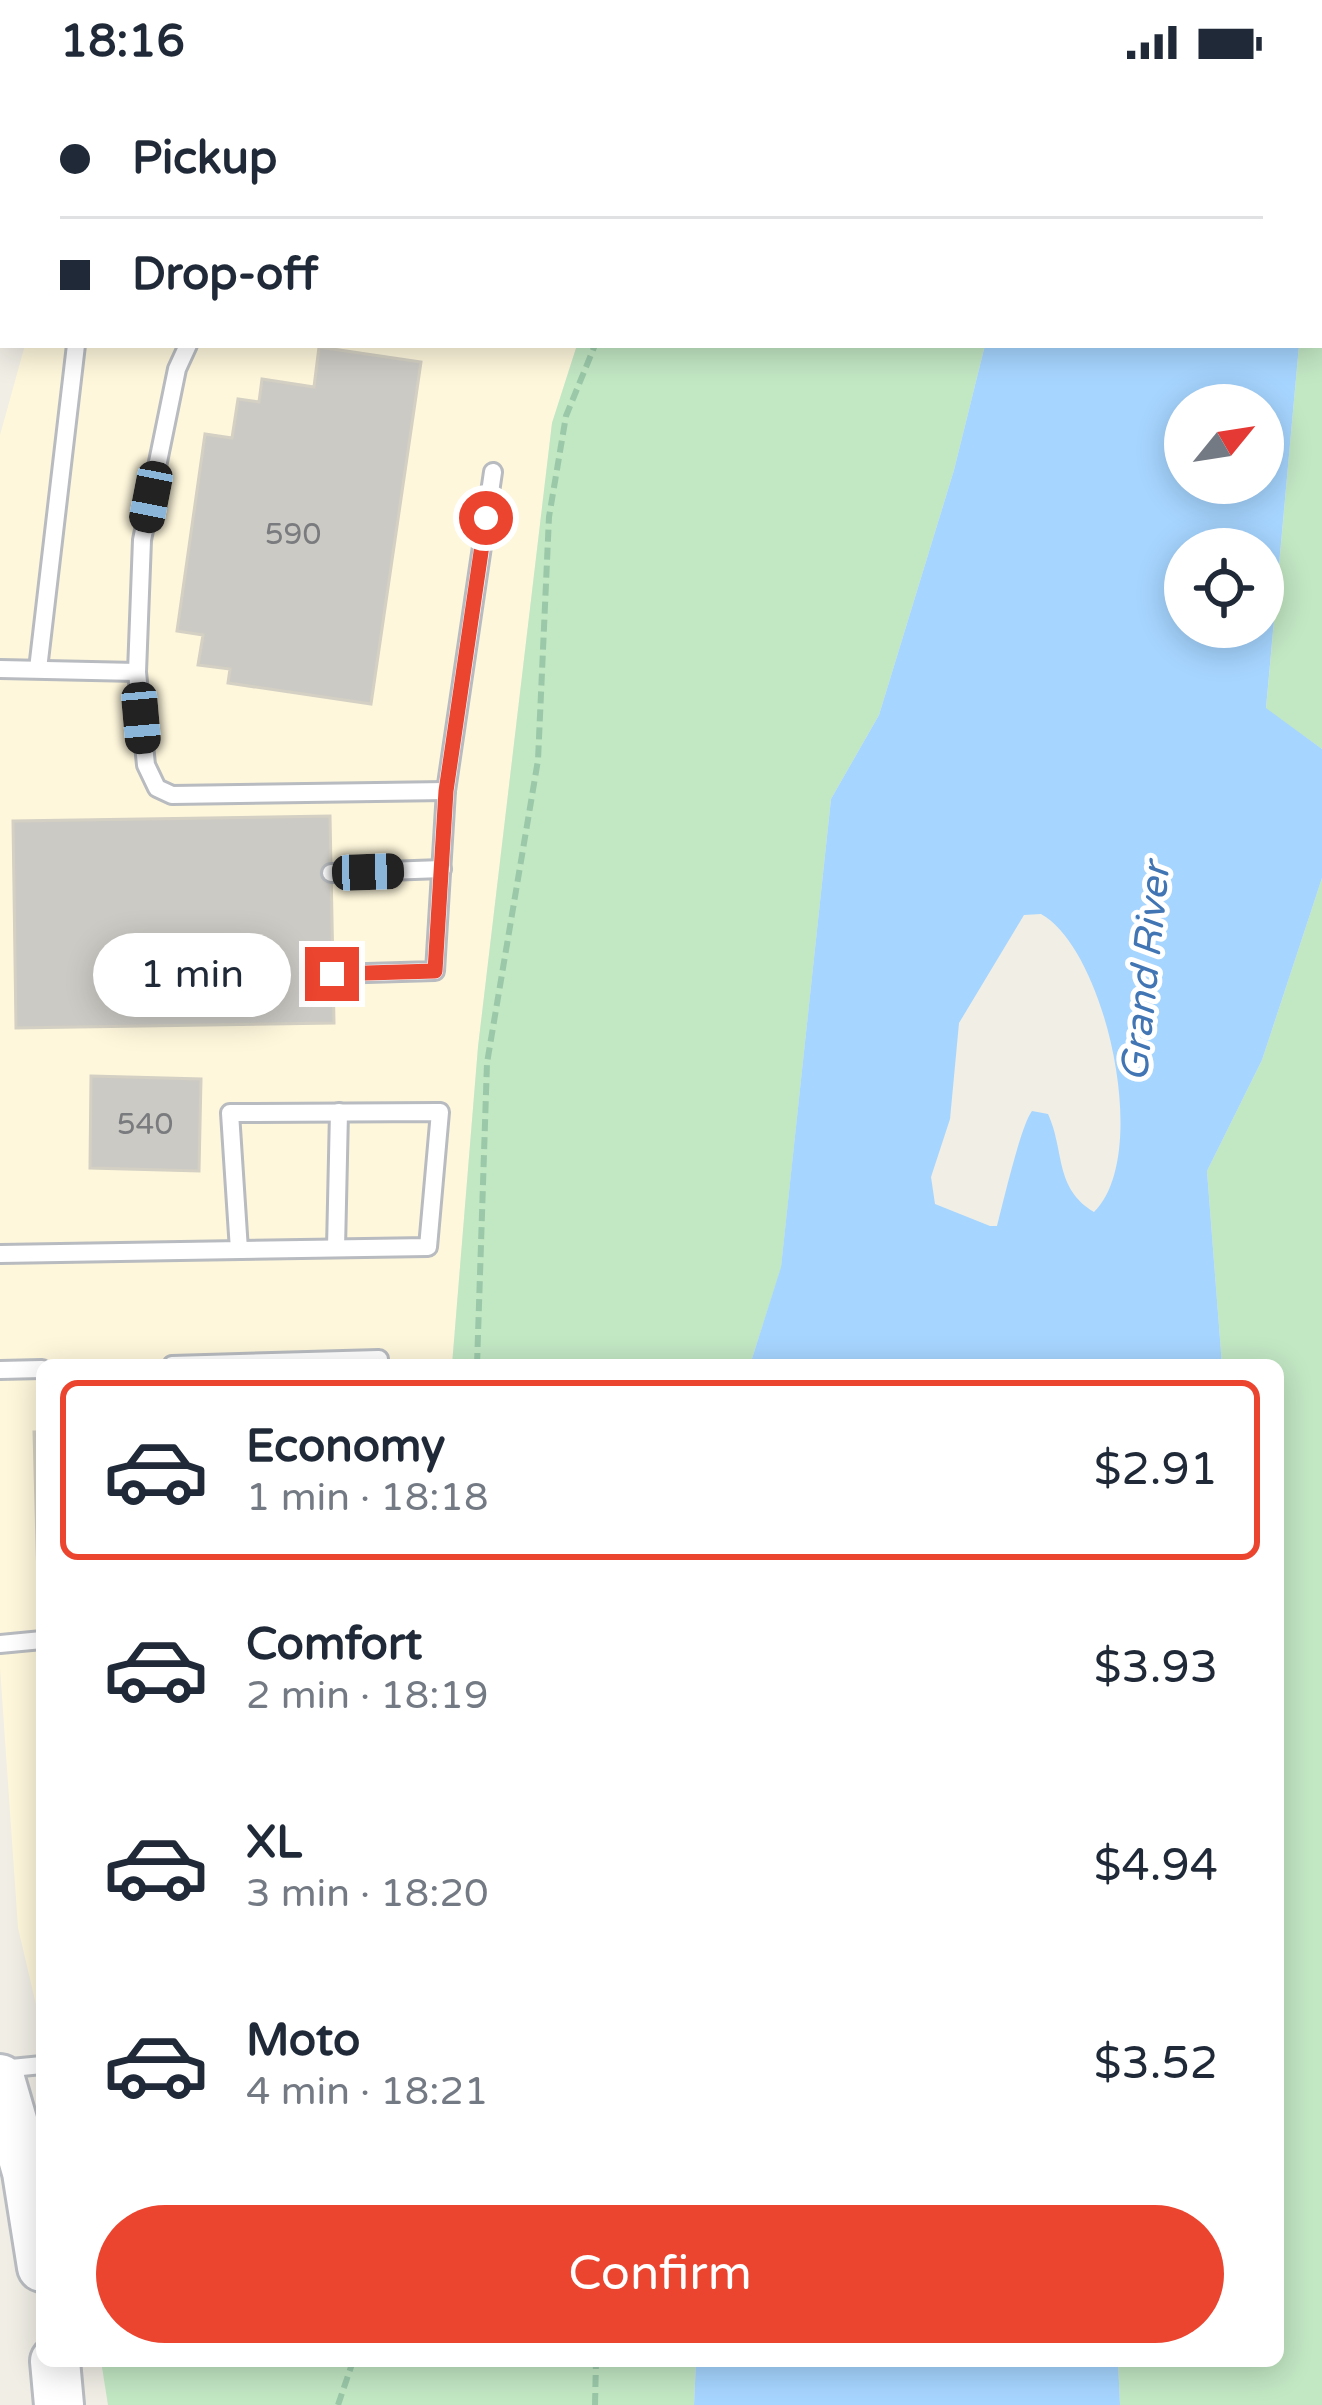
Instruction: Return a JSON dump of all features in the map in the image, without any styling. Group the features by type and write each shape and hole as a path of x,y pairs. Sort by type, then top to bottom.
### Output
{"street":[{"path":"0,2079 27,2172 36,2229"},
{"path":"56,2367 59,2405"}],"lane":[{"path":"38,669 76,348"},
{"path":"187,348 177,369 142,540 137,672 146,765 157,788 172,795 446,791"},
{"path":"332,974 435,971 446,791 493,472"},
{"path":"0,669 137,672"},
{"path":"331,873 442,869"},
{"path":"336,1248 339,1112"},
{"path":"0,1254 428,1247 440,1112 230,1113 239,1250"},
{"path":"0,1370 36,1369"},
{"path":"0,1644 36,1641"},
{"path":"0,2068 36,2065"}],"path":[{"path":"477,1359 487,1063 538,760 549,517 566,416 595,348"},
{"path":"338,2405 351,2367"},
{"path":"595,2405 596,2367"}],"shaded area":[{"path":"24,348 576,348 552,423 478,1047 452,1359 36,1359 36,2004 18,1928 0,1668 0,435"}],"green space":[{"path":"576,348 984,348 954,470 879,715 831,799 781,1268 752,1359 452,1359 478,1047 552,423"},
{"path":"1299,348 1322,348 1322,749 1266,709 1272,648 1284,648 1282,528"},
{"path":"1322,878 1322,2405 1120,2405 1118,2367 1284,2367 1284,1359 1222,1359 1207,1171 1262,1060"},
{"path":"102,2367 696,2367 694,2405 108,2405"}],"water":[{"name":"Grand River","path":"984,348 1299,348 1282,528 1164,528 1164,648 1271,648 1266,708 1322,749 1322,878 1262,1060 1207,1171 1222,1359 752,1359 781,1267 831,799 879,715 954,470","holes":["1041,914 1064,935 1085,968 1102,1009 1114,1056 1119,1147 1111,1185 1094,1212 1081,1202 1066,1180 1048,1114 1032,1111 997,1226 990,1226 935,1204 931,1177 950,1119 959,1023 1024,915"]},
{"path":"696,2367 1118,2367 1120,2405 694,2405"}],"building":[{"path":"319,348 421,362 371,704 228,683 230,669 198,665 203,635 177,631 205,434 232,438 238,399 259,402 262,379 314,387"},
{"path":"330,816 334,1023 16,1028 13,821"},
{"path":"91,1076 201,1079 199,1171 90,1168"}],"route":[{"path":"332,974 435,971 446,791 486,518"}]}
